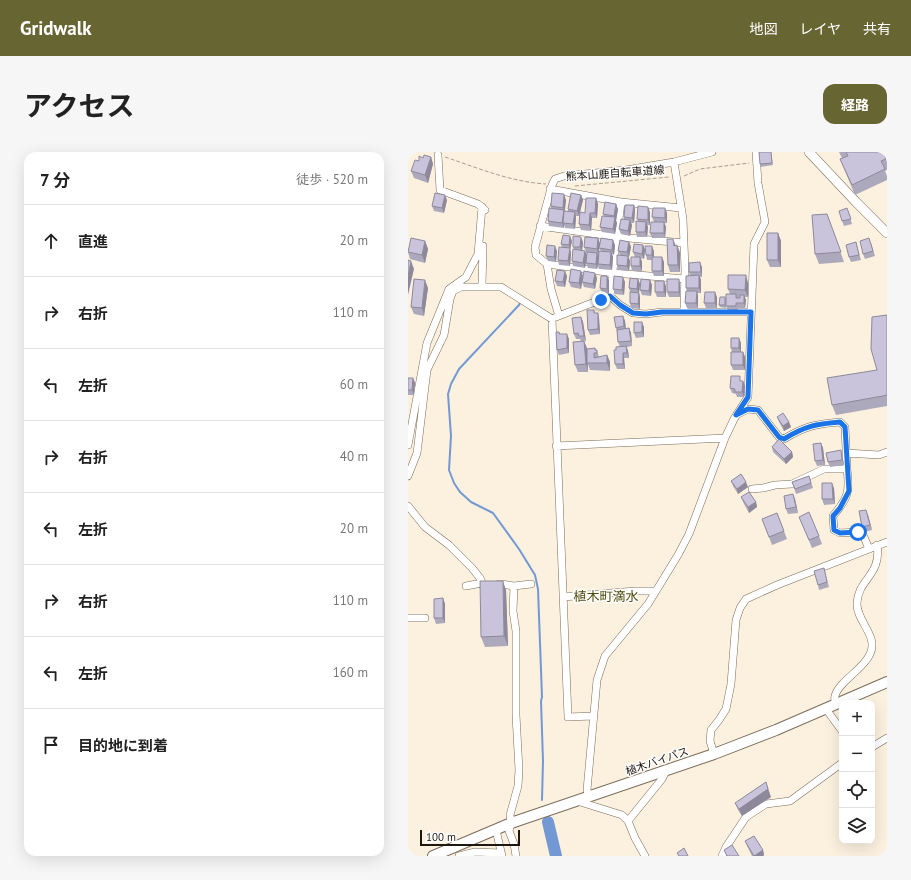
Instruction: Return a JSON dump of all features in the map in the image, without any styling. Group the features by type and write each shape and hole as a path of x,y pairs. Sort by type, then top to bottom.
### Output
{"highway":[{"name":"植木バイパス","path":"434,856 511,823 714,754 887,682"}],"main road":[{"path":"810,152 887,233"}],"street":[{"path":"685,279 614,273 547,264 536,254 535,247 551,187 555,179 564,176 626,170 674,162 712,152"},
{"path":"589,797 587,790 597,680 605,656 648,604 672,566 689,534 725,438 736,415 748,397 754,244 765,222 758,183 756,152"},
{"path":"438,155 440,190 478,204 485,210 482,286"},
{"path":"674,162 682,208 685,279 684,312"},
{"path":"551,187 621,202 682,208"},
{"path":"610,296 614,273 621,202"},
{"path":"408,445 418,387 428,343 448,289 466,277 478,254 482,207"},
{"path":"540,226 684,243"},
{"path":"547,264 551,289 559,316"},
{"path":"408,476 416,453 427,370 444,335 450,299 453,291 461,287 501,287 552,319"},
{"path":"610,296 620,305 633,313 751,312"},
{"path":"552,319 610,296"},
{"path":"552,319 568,717 593,716"},
{"path":"736,415 748,409 758,410 779,437 784,439 799,430 822,424 840,422 845,427 849,491 840,508 833,516 834,530 840,533 858,532 864,537 868,549"},
{"path":"556,446 725,438"},
{"path":"846,453 879,455 887,452"},
{"path":"752,489 792,484 824,469 847,469"},
{"path":"408,506 425,527 449,544 472,568 484,586 501,584 514,586 531,584"},
{"path":"714,754 710,741 711,730 720,720 726,709 731,684 736,620 740,608 746,599 777,585 887,542"},
{"path":"839,724 831,706 837,690 866,661 871,653 871,636 856,610 857,594 877,565 879,555 878,545"},
{"path":"466,586 482,583"},
{"path":"514,586 513,611 516,631 516,715 519,770 518,786 510,816 511,823 509,831 514,844 516,856"},
{"path":"563,597 635,591 655,591"},
{"path":"408,618 425,618"},
{"path":"875,745 887,738"},
{"path":"722,856 726,847 746,817 766,804 790,801 839,765"},
{"path":"628,821 662,779 666,771"},
{"path":"577,801 622,815 628,821 645,856"},
{"path":"459,856 475,852 501,854 496,830"}],"path":[{"name":"熊本山鹿自転車道線","path":"438,155 504,176 551,187"},
{"name":"熊本山鹿自転車道線","path":"572,186 686,175 700,169 757,162"}],"building":[{"path":"759,152 771,152 772,163 760,164"},
{"path":"846,152 883,152 886,159 881,161 885,169 852,185 840,159 848,156"},
{"path":"424,155 431,157 425,175 411,171 415,160 419,161 419,156 423,158"},
{"path":"435,193 445,195 442,208 432,206"},
{"path":"552,193 564,194 563,208 551,206"},
{"path":"571,193 581,195 577,211 568,209"},
{"path":"586,198 596,198 595,213 590,213 589,225 579,224 580,212 585,213"},
{"path":"605,202 616,204 614,216 603,214"},
{"path":"625,205 634,205 632,218 624,217"},
{"path":"638,206 648,207 648,220 637,219"},
{"path":"549,208 564,210 562,223 548,221"},
{"path":"653,208 665,208 665,218 652,217"},
{"path":"847,208 851,219 842,221 839,211"},
{"path":"564,211 575,212 573,224 563,223"},
{"path":"827,214 841,252 815,254 812,215"},
{"path":"602,216 615,217 613,229 600,227"},
{"path":"621,219 630,220 628,231 619,229"},
{"path":"636,221 646,222 645,232 636,232"},
{"path":"651,222 664,222 664,233 650,233"},
{"path":"767,233 778,233 778,260 767,260"},
{"path":"563,235 570,236 569,245 561,244"},
{"path":"573,236 581,237 580,247 573,247"},
{"path":"585,237 598,238 597,249 584,247"},
{"path":"411,238 425,241 422,255 408,252"},
{"path":"601,238 613,240 612,250 599,248"},
{"path":"869,238 873,251 863,254 860,241"},
{"path":"667,239 673,239 674,246 677,245 678,265 668,265"},
{"path":"620,240 629,242 627,252 618,251"},
{"path":"856,242 859,255 849,257 846,245"},
{"path":"634,244 643,245 642,254 633,252"},
{"path":"547,245 555,246 554,257 546,256"},
{"path":"645,246 652,246 652,255 646,255"},
{"path":"559,247 570,248 568,261 558,260"},
{"path":"573,249 585,251 583,263 572,261"},
{"path":"599,251 611,252 610,265 598,264"},
{"path":"587,252 597,253 596,264 586,263"},
{"path":"617,255 628,256 627,266 617,265"},
{"path":"631,257 640,257 640,266 631,266"},
{"path":"652,257 662,257 662,271 652,271"},
{"path":"408,260 411,261 408,277"},
{"path":"700,262 701,272 689,272 689,263"},
{"path":"571,269 581,271 579,283 569,282"},
{"path":"557,270 565,271 563,282 555,281"},
{"path":"584,271 595,273 593,284 582,282"},
{"path":"699,275 699,288 686,288 686,276"},
{"path":"728,275 746,275 745,290 728,289"},
{"path":"601,276 607,276 607,289 600,288"},
{"path":"614,276 623,277 622,290 613,289"},
{"path":"630,278 638,279 637,289 629,288"},
{"path":"414,279 425,280 422,308 411,307"},
{"path":"641,279 650,280 649,291 640,290"},
{"path":"667,279 679,279 679,292 667,292"},
{"path":"655,281 664,281 664,292 655,292"},
{"path":"686,291 697,291 696,303 685,303"},
{"path":"630,292 639,293 638,304 630,303"},
{"path":"705,292 715,292 715,303 704,303"},
{"path":"726,294 736,294 736,298 740,298 740,295 744,295 744,303 736,303 736,306 726,306"},
{"path":"720,297 725,297 725,305 719,305"},
{"path":"587,310 594,310 594,313 598,313 598,329 588,330"},
{"path":"887,315 887,395 832,405 827,378 877,370 871,349 872,317"},
{"path":"623,316 624,326 616,328 614,317"},
{"path":"581,317 584,336 579,336 578,333 574,334 572,318"},
{"path":"634,322 642,322 642,332 634,333"},
{"path":"629,328 631,341 618,342 617,330"},
{"path":"556,332 559,332 559,334 567,334 567,348 557,350"},
{"path":"731,338 739,338 739,348 731,348"},
{"path":"584,341 586,364 575,365 573,342"},
{"path":"626,346 627,353 623,353 623,364 615,364 614,350 616,350 616,347"},
{"path":"595,348 597,353 594,353 594,358 607,355 607,363 587,363 587,349"},
{"path":"731,352 743,352 743,365 731,365"},
{"path":"731,376 740,376 740,381 743,381 742,392 735,392 735,389 730,388"},
{"path":"408,378 413,378 412,390 408,390"},
{"path":"783,413 789,422 783,426 777,417"},
{"path":"779,439 792,452 784,459 772,447"},
{"path":"821,443 823,460 815,461 813,444"},
{"path":"841,450 842,460 828,462 826,453"},
{"path":"741,474 746,482 737,489 731,481"},
{"path":"809,476 811,483 795,489 792,482"},
{"path":"822,483 832,483 833,499 822,499"},
{"path":"749,492 756,502 748,507 741,497"},
{"path":"793,494 796,507 786,509 784,496"},
{"path":"866,510 870,525 862,527 859,511"},
{"path":"809,512 819,536 809,540 799,517"},
{"path":"777,513 784,531 769,537 762,519"},
{"path":"824,568 827,582 818,585 814,571"},
{"path":"480,581 503,581 504,636 481,637"},
{"path":"443,598 443,618 434,618 434,599"},
{"path":"766,782 768,789 739,809 735,803"},
{"path":"754,836 763,850 754,856 745,841"},
{"path":"732,845 739,856 727,856 724,850"},
{"path":"684,848 688,856 679,856 677,853"}],"waterway":[{"path":"521,301 519,305 459,369 451,384 448,394 451,436 449,470 454,483 460,492 471,502 493,513 519,549 535,575 538,589 542,697 542,800"},
{"path":"548,822 556,856"}],"district":[{"name":"植木町滴水","path":"606,596"}],"route":[{"path":"601,300 610,296 620,305 633,313 751,312 748,397 736,415 748,409 758,410 779,437 784,439 807,427 840,422 845,427 846,434 849,491 840,508 833,516 834,530 840,533 858,532"}]}
